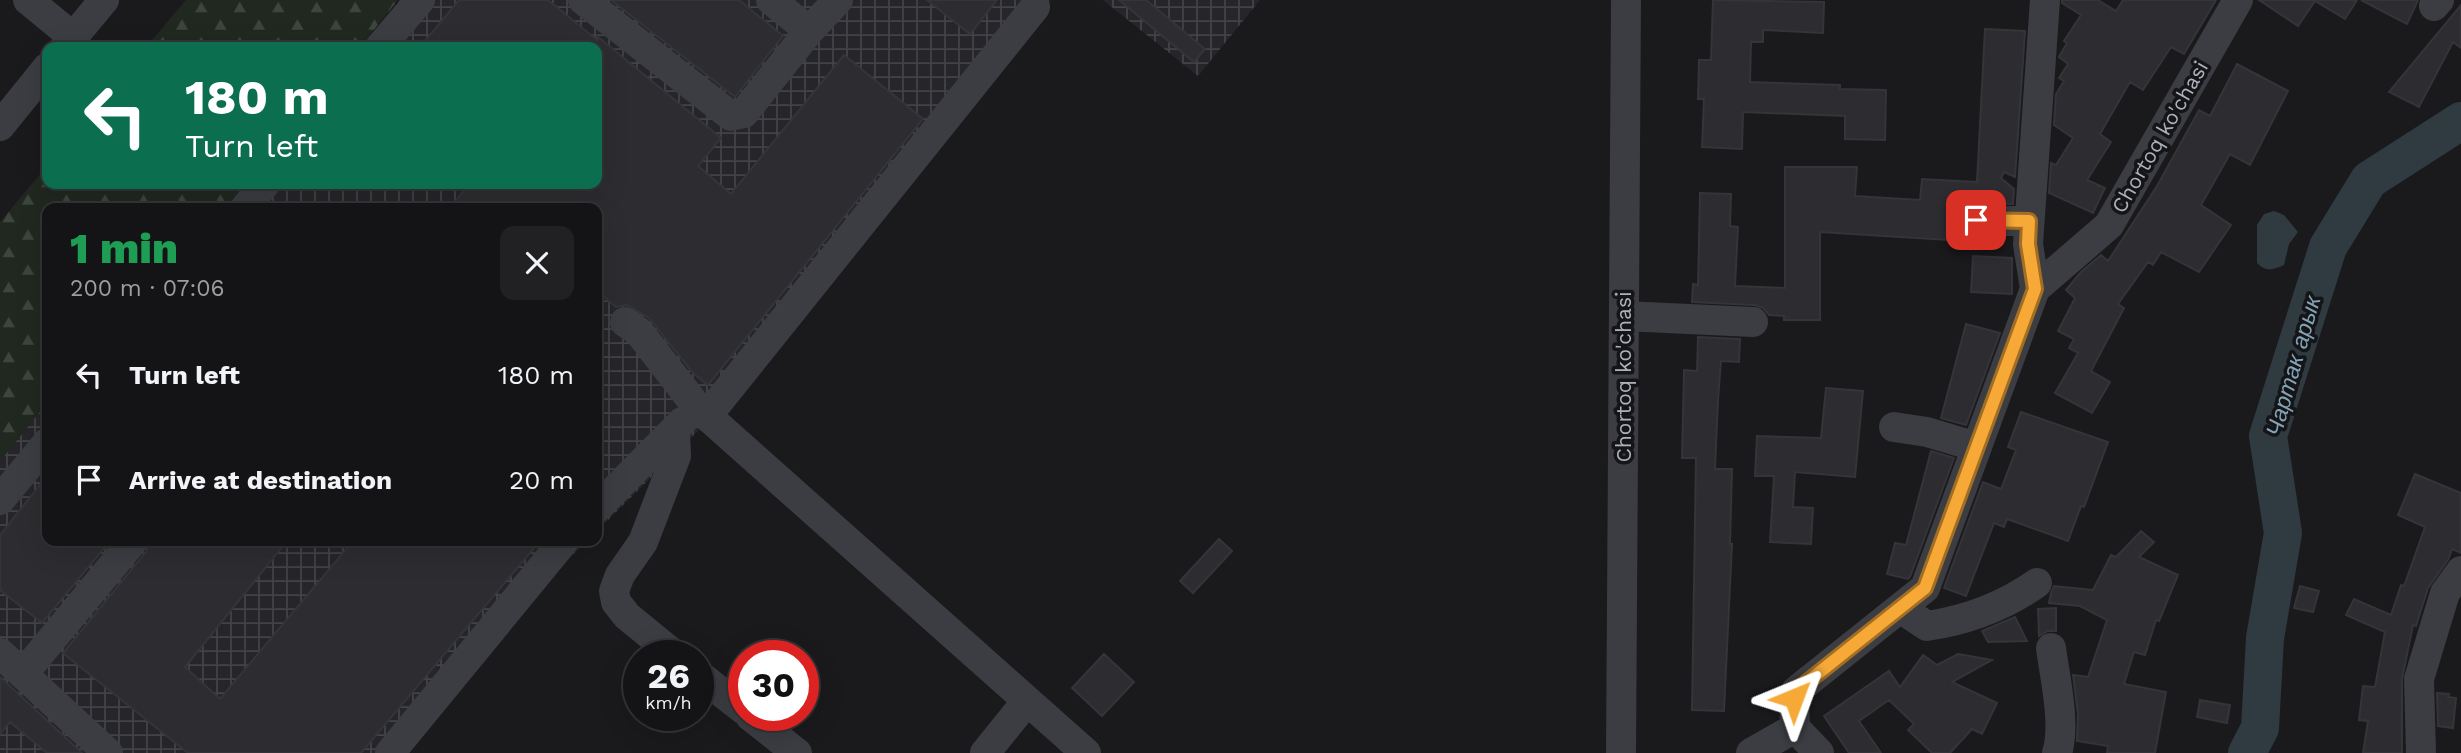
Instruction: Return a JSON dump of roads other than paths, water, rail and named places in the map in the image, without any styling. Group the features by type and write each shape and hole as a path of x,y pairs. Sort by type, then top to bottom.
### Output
{"street":[{"path":"28,0 69,42 104,0"},
{"path":"384,42 420,0"},
{"path":"583,0 731,116 744,113 809,31 838,0"},
{"path":"771,0 809,31"},
{"name":"Chortoq ko'chasi","path":"1621,753 1626,0"},
{"name":"Chortoq ko'chasi","path":"2035,289 2028,244 2045,0"},
{"name":"Chortoq ko'chasi","path":"1795,728 1796,691 1925,588 2035,289 2109,225 2238,0"},
{"path":"602,503 675,429 702,411 1035,7"},
{"path":"0,126 42,74"},
{"path":"249,203 261,189"},
{"path":"1976,220 2029,221"},
{"path":"1624,316 1753,322"},
{"path":"625,321 639,331 702,411 1086,753"},
{"path":"1894,427 1927,432 1977,447"},
{"path":"656,640 627,617 616,602 614,591 621,575 643,542 676,456 675,429"},
{"path":"0,500 42,449"},
{"path":"23,674 130,546"},
{"path":"390,753 551,546"},
{"path":"2421,753 2419,679 2445,593 2461,571"},
{"path":"1900,608 1927,626 1948,623 1976,616 2037,583"},
{"path":"2051,648 2059,712 2060,745 2057,753"},
{"path":"0,653 108,753"},
{"path":"714,687 728,697"},
{"path":"985,753 1027,701"},
{"path":"1751,753 1795,728 1819,753"},
{"path":"761,734 797,753"}],"waterway":[{"name":"Чартак арык","path":"2247,753 2260,728 2265,638 2283,533 2268,436 2328,247 2369,180 2461,121"}]}
